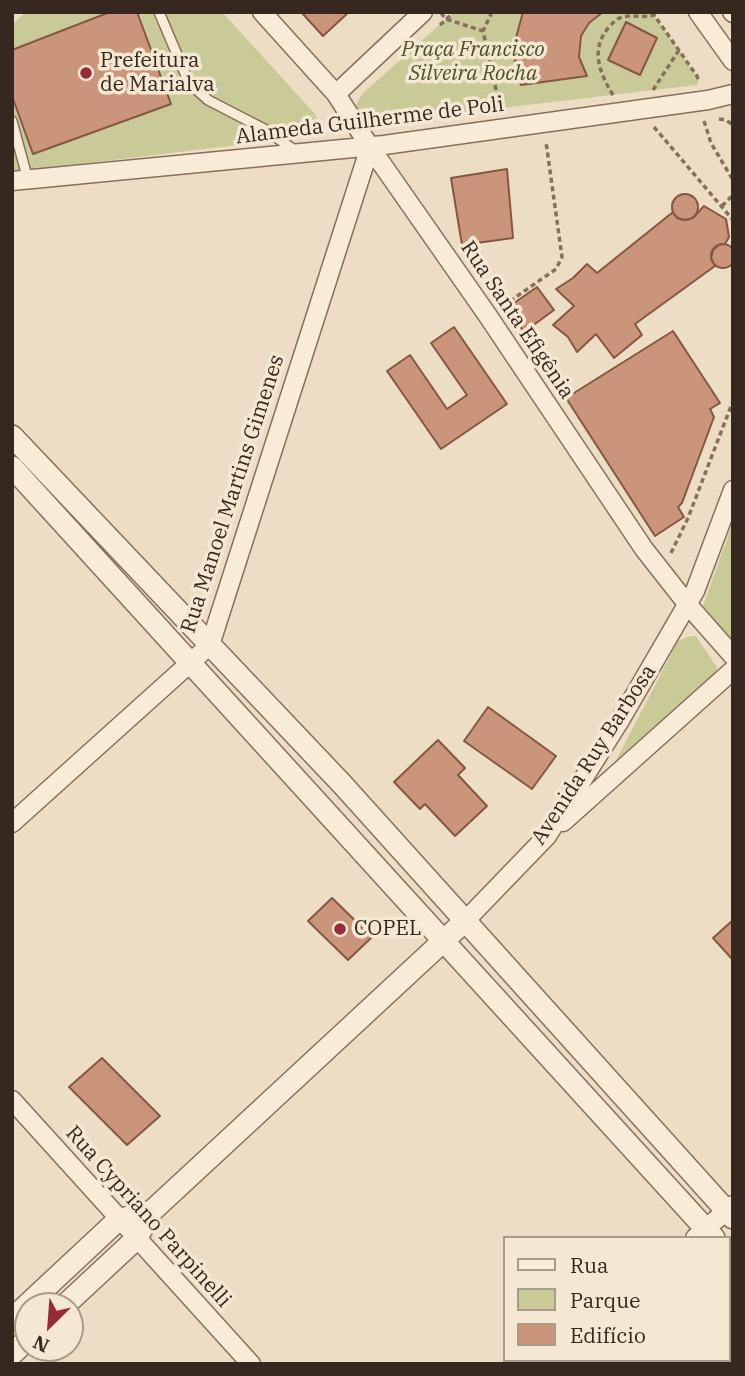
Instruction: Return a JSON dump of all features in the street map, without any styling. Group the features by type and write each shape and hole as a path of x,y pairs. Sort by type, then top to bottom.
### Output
{"street":[{"name":"Rua Santa Efigênia","path":"262,12 336,94 644,549 733,656"},
{"path":"336,94 423,12"},
{"path":"698,12 733,61"},
{"name":"Alameda Guilherme de Poli","path":"20,181 370,147 708,100 733,94"},
{"name":"Rua Manoel Martins Gimenes","path":"12,823 210,645 370,147"},
{"path":"12,436 342,784 731,1211 705,1235 618,1134 12,467"},
{"path":"47,505 64,489"},
{"name":"Avenida Ruy Barbosa","path":"79,1292 136,1239 152,1210 443,943 547,836 620,722 688,605 733,490"},
{"path":"547,836 733,670"},
{"path":"318,804 342,784"},
{"name":"Rua Cypriano Parpinelli","path":"12,1100 251,1364"},
{"path":"618,1134 641,1115"},
{"name":"Avenida Ruy Barbosa","path":"12,1319 118,1220 152,1210"}],"lane":[{"path":"159,12 187,78 198,91 208,100 266,130 302,155"},
{"path":"12,121 20,181"}],"path":[{"path":"440,12 446,19 483,31"},
{"path":"437,27 454,12"},
{"path":"492,12 483,31 504,128"},
{"path":"600,97 613,95 597,60 597,46 604,33 617,19 660,12"},
{"path":"653,14 699,79 695,86"},
{"path":"663,89 652,91 679,50"},
{"path":"500,109 513,107"},
{"path":"374,123 437,116"},
{"path":"695,122 719,119 733,125"},
{"path":"704,121 711,143 733,180"},
{"path":"488,316 561,263 562,250 544,122"},
{"path":"668,125 654,127 733,220"},
{"path":"722,206 733,195"},
{"path":"670,556 688,518 733,401"}],"green space":[{"path":"26,12 222,12 315,114 319,127 315,133 305,137 12,172 12,25"},
{"name":"Praça Francisco Silveira Rocha","path":"454,12 652,12 699,79 697,85 374,123 360,116 356,105 362,94"},
{"path":"733,522 733,646 702,620 708,611 703,606"},
{"path":"696,636 718,669 610,772 678,641"}],"building":[{"name":"Prefeitura de Marialva","path":"110,12 137,12 171,104 33,154 12,96 12,50"},
{"path":"301,12 349,12 323,36"},
{"path":"523,12 603,12 589,23 581,36 579,57 587,76 521,85 515,64 514,45"},
{"path":"626,22 657,38 640,75 608,60"},
{"path":"507,169 513,238 462,245 451,178"},
{"path":"685,194 694,198 698,207 694,216 685,220 676,216 672,207 676,198"},
{"path":"704,206 726,219 729,237 725,244 713,250 711,258 715,266 635,324 642,335 614,358 596,334 577,352 568,337 553,325 574,306 556,289 573,278 587,264 597,273 673,212 677,218 685,220 693,218"},
{"path":"723,244 732,247 735,256 732,265 723,268 714,265 711,256 714,247"},
{"path":"537,287 554,310 524,332 507,308"},
{"path":"454,327 507,404 441,449 387,371 410,355 447,409 467,395 431,343"},
{"path":"673,331 720,403 710,409 714,417 682,503 678,507 684,517 655,536 566,398"},
{"path":"488,707 556,756 532,789 464,741"},
{"path":"438,740 465,768 458,775 487,806 455,836 425,804 420,809 394,782"},
{"name":"COPEL","path":"332,898 372,937 348,960 308,921"},
{"path":"733,920 733,960 713,938"},
{"path":"102,1058 160,1116 127,1145 69,1087"}],"place":[{"name":"Prefeitura de Marialva","path":"86,73"},
{"name":"COPEL","path":"340,929"}]}
